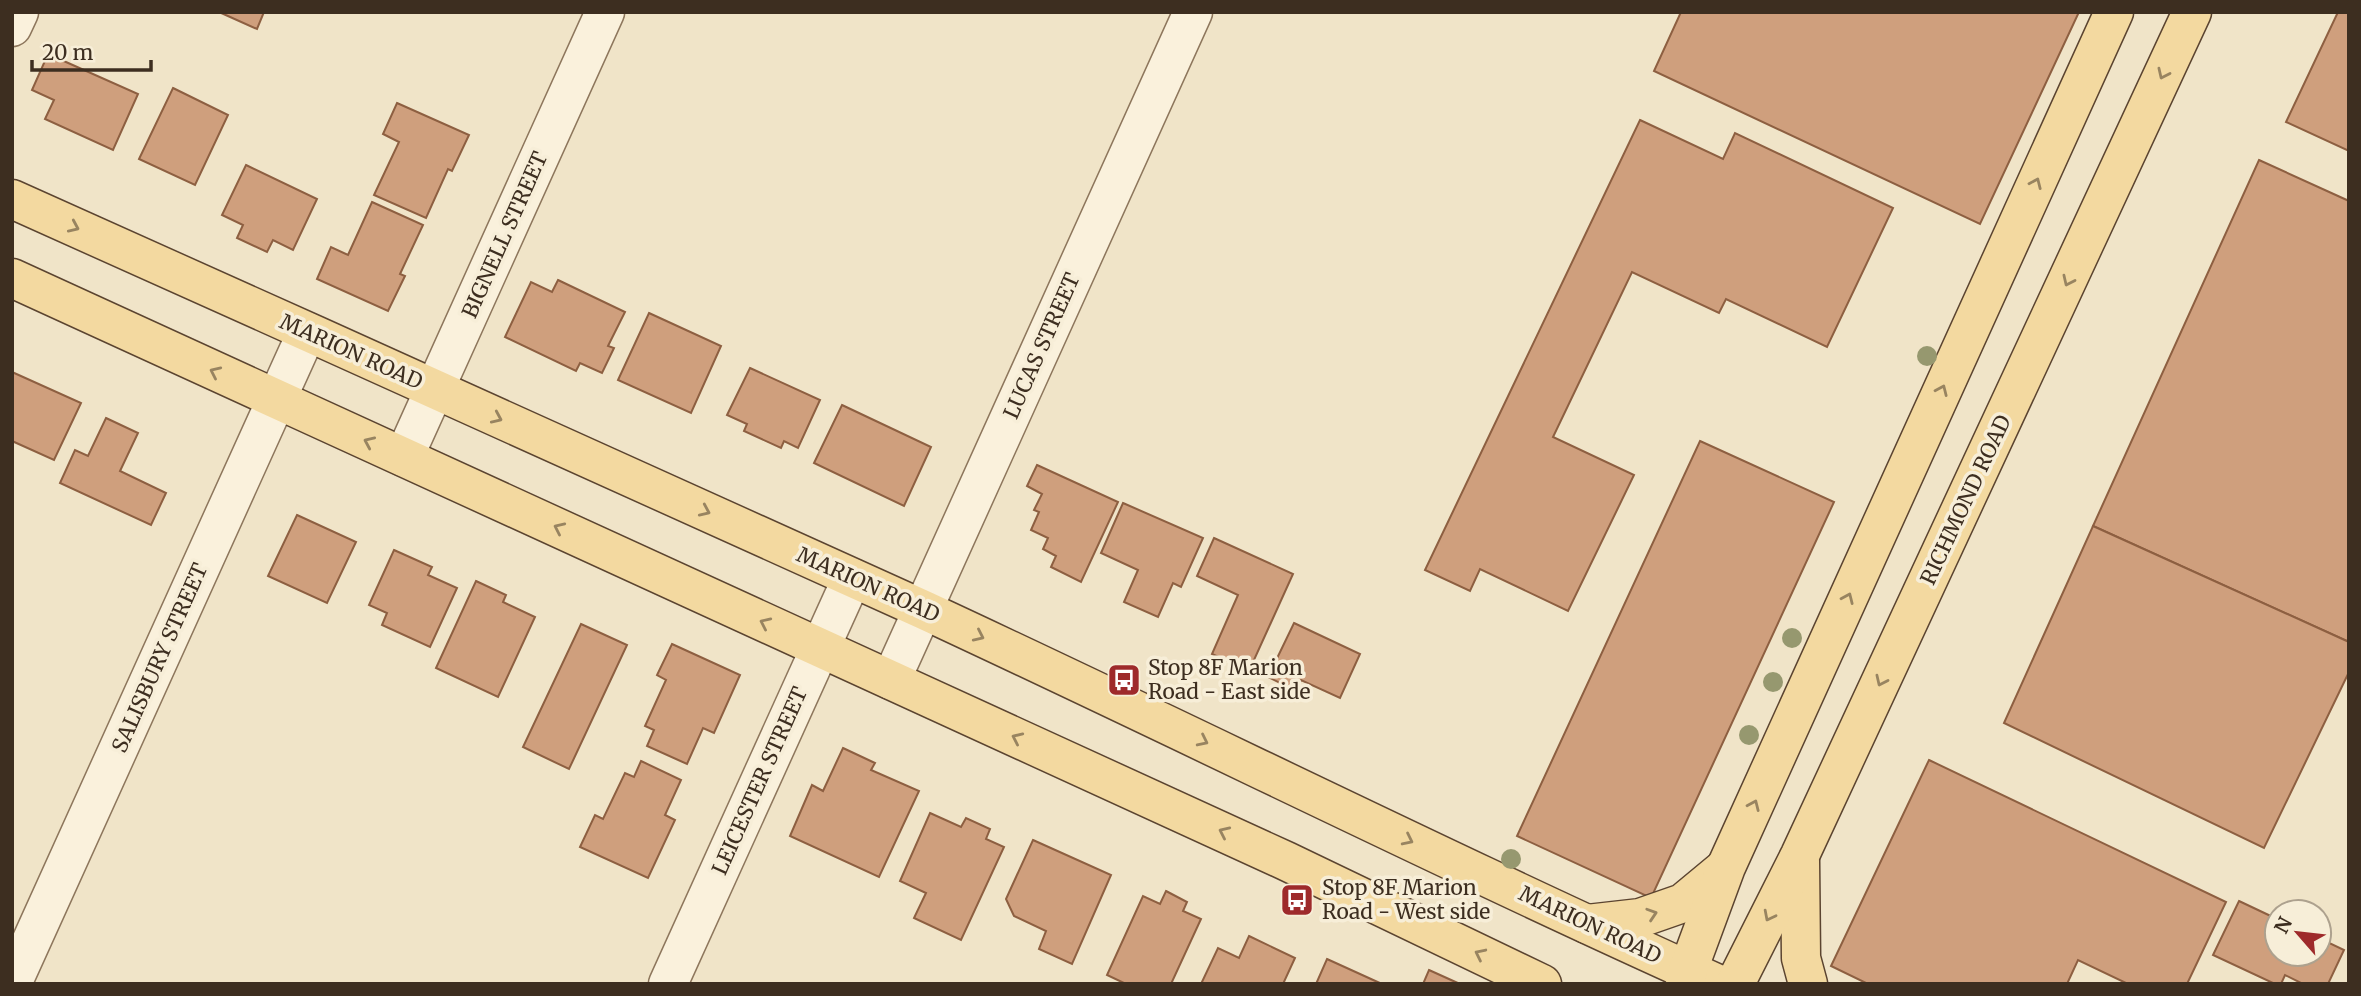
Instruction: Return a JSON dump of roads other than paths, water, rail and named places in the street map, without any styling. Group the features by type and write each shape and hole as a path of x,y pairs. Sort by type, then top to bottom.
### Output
{"main road":[{"path":"1697,979 1726,867 2113,12"},
{"name":"RICHMOND ROAD","path":"1735,984 1800,855 2192,12"},
{"name":"MARION ROAD","path":"12,199 923,610 1697,979"},
{"path":"12,278 1286,860 1542,984"},
{"path":"1800,855 1801,958 1808,984"},
{"path":"1584,925 1640,918 1683,903 1726,867"}],"street":[{"path":"12,27 19,12"},
{"name":"BIGNELL STREET","path":"404,457 605,12"},
{"name":"LUCAS STREET","path":"891,680 1193,12"},
{"name":"SALISBURY STREET","path":"12,984 307,332"},
{"name":"LEICESTER STREET","path":"668,984 852,578"}],"place":[{"name":"Stop 8F Marion Road - East side","path":"1124,680"},
{"name":"Stop 8F Marion Road - West side","path":"1297,900"}]}
